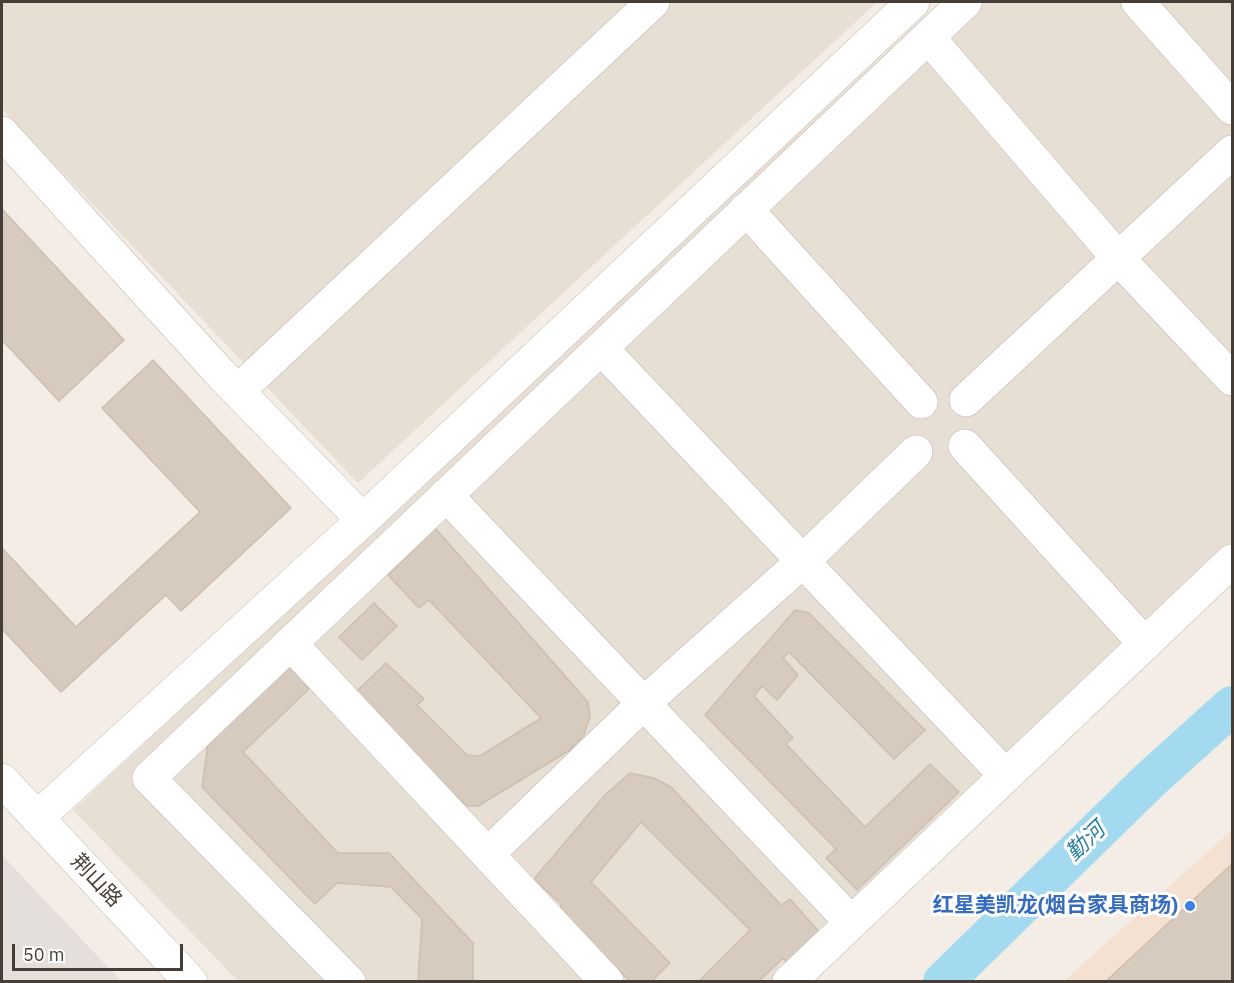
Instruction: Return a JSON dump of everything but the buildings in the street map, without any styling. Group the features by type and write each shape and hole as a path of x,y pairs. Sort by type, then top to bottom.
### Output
{"street":[{"path":"238,391 653,2"},
{"path":"37,818 363,520 912,2"},
{"path":"349,981 149,778 966,2"},
{"path":"1138,2 1233,108"},
{"path":"928,37 1118,258 1233,379"},
{"path":"2,133 238,391 363,520"},
{"path":"966,400 1233,152"},
{"path":"746,209 921,402"},
{"path":"601,348 1006,776"},
{"path":"916,452 906,417 931,391 966,400"},
{"path":"916,452 951,460 965,446 976,434 966,400"},
{"path":"965,446 1145,644"},
{"path":"488,854 644,703 803,561 916,452"},
{"path":"446,495 851,922"},
{"path":"789,981 1233,561"},
{"path":"290,643 607,981"},
{"name":"荆山路","path":"2,780 191,981"}],"shaded area":[{"path":"2,2 877,2 358,483 2,109"},
{"path":"940,2 1232,2 1232,561 786,981 238,981 73,810"},
{"name":"红星美凯龙(烟台家具商场)","path":"1232,830 1232,981 1064,981"},
{"path":"2,855 121,981 2,981"}],"waterway":[{"name":"勤河","path":"943,982 1151,779 1232,706"}],"place":[{"name":"红星美凯龙(烟台家具商场)","path":"1190,906"}]}
